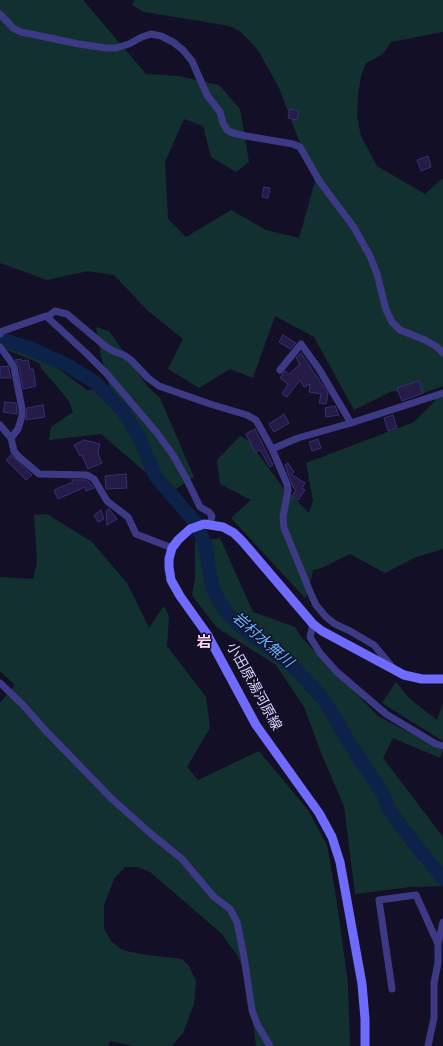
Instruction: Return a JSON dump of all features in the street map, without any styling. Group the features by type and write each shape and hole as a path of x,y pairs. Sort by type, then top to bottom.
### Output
{"main road":[{"path":"172,548 178,540 190,530 207,524 223,526 234,533 243,542 313,624 322,631 396,672 422,679 442,678"},
{"name":"小田原湯河原線","path":"172,548 169,559 169,567 172,580 180,596 207,634 256,725 319,813 332,837 340,862 362,984 365,1019 365,1046"}],"street":[{"path":"0,14 13,28 21,32 79,44 116,48 151,34 161,36 173,42 183,50 192,61 207,94 220,112 222,123 227,130 233,133 293,144 300,147 320,182 353,226 370,256 377,274 386,310 392,322 400,330 425,340 437,347 443,353"},
{"path":"0,333 47,317 55,311 66,314 105,346 131,360 148,378 159,386 247,415 256,420 272,449 287,484 288,490 282,517 284,528 316,605 326,617 335,624 374,645 396,672"},
{"path":"47,317 107,374 157,433 173,455 200,507 209,512 212,516 207,524"},
{"path":"280,370 300,344 319,369 351,423"},
{"path":"0,347 3,355 14,367 22,409 22,416 18,429 11,438"},
{"path":"272,449 298,438 351,423 443,393"},
{"path":"0,425 11,438 14,451 39,474 87,475 94,479 107,501 128,517 136,534 172,548"},
{"path":"313,624 310,637 320,653 337,672 386,714 436,744 443,746"},
{"path":"0,683 23,705 45,730 112,799 182,859 214,897 230,909 237,922 252,1010 257,1024 270,1046"},
{"path":"392,989 379,900 416,895 438,944"},
{"path":"428,1046 434,1018 434,983 440,971 438,963 438,944 443,922"},
{"path":"434,1018 443,1019"}],"green space":[{"path":"0,0 83,0 146,74 178,76 219,85 240,109 249,162 236,172 211,157 203,126 184,119 165,162 168,219 186,237 231,210 266,230 299,238 315,182 279,88 258,50 240,31 229,26 144,12 132,5 135,0 443,0 443,32 391,42 383,54 366,63 361,76 358,94 357,117 361,136 377,166 425,194 443,178 443,386 421,394 392,391 354,410 314,337 275,316 253,378 230,369 199,388 168,369 183,339 147,310 114,275 88,271 47,280 0,263"},
{"path":"96,327 109,331 148,387 160,398 194,477 170,493 101,434 49,440 51,427 73,412 69,401 42,369 39,363 0,347 0,341 49,362 87,390 110,389 101,356"},
{"path":"443,389 443,549 416,557 385,573 350,554 322,568 313,570 306,599 231,518 251,500 220,484 217,460 240,436 248,440 282,486 309,513 313,500 306,463 414,422 433,403"},
{"path":"47,514 92,542 127,583 149,628 164,606 169,616 167,646 206,697 210,728 187,767 198,780 259,751 308,810 327,845 336,896 348,983 350,1046 256,1046 250,993 244,971 237,955 221,933 150,872 137,867 125,867 114,879 104,905 104,929 111,941 122,950 140,954 182,959 189,966 196,981 194,1004 183,1033 172,1046 133,1046 110,1041 108,1046 0,1046 0,703 15,685 0,671 0,577 33,579 37,562 34,515"},
{"path":"220,538 253,612 295,627 302,638 378,716 443,750 440,758 393,738 383,758 443,837 443,886 410,887 355,894 344,806 324,760 304,707 276,665 216,627 192,595 195,578 195,542"},
{"path":"396,682 410,699 437,720 443,703 443,741 382,703"}],"building":[{"path":"290,109 299,111 297,120 288,118"},
{"path":"428,156 431,167 421,171 417,160"},
{"path":"264,187 270,188 268,198 262,197"},
{"path":"283,335 296,343 290,349 279,342"},
{"path":"301,353 328,393 326,404 319,403 321,394 309,392 310,384 304,387 300,380 287,397 282,394 288,384 280,378 285,371 289,374 300,364 296,358"},
{"path":"21,359 22,361 28,360 30,369 33,369 36,386 23,389 19,366 15,360"},
{"path":"8,366 11,378 0,378 0,367"},
{"path":"419,381 423,393 402,401 397,388"},
{"path":"5,402 16,403 17,414 3,412"},
{"path":"43,405 45,417 26,420 27,408"},
{"path":"335,406 339,415 326,417 325,408"},
{"path":"284,414 289,423 274,432 269,424"},
{"path":"393,415 397,428 388,431 384,418"},
{"path":"255,429 273,465 270,467 260,450 255,452 246,434"},
{"path":"318,439 321,448 312,451 309,442"},
{"path":"84,440 100,444 98,453 102,463 88,469 82,455 80,456 74,445"},
{"path":"11,455 32,475 26,480 6,460"},
{"path":"288,463 294,472 291,474 305,483 302,488 305,490 298,500 292,496 296,490 293,487 285,465"},
{"path":"126,474 127,488 106,489 105,476"},
{"path":"72,480 86,480 94,488 86,491 85,487 58,499 54,490 73,482"},
{"path":"109,509 117,519 107,525 106,511"},
{"path":"101,510 104,519 98,522 94,515"}],"waterway":[{"name":"岩村水無川","path":"0,339 29,348 67,365 96,383 122,410 138,435 156,477 196,523 205,544 212,587 219,601 228,614 241,627 286,660 324,700 352,747 383,794 389,809 443,879"}],"district":[{"name":"岩","path":"204,644"}]}
